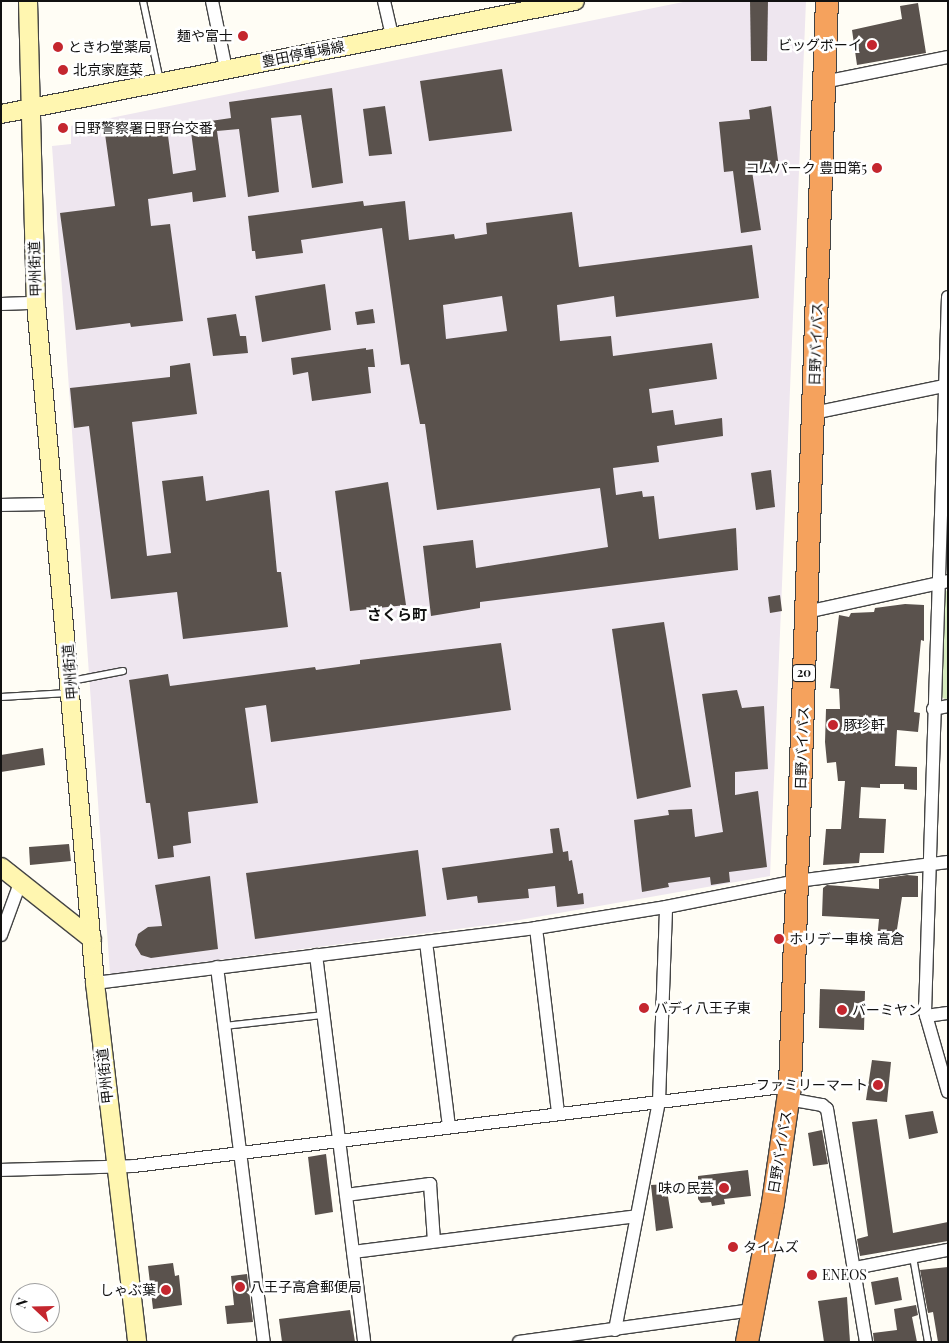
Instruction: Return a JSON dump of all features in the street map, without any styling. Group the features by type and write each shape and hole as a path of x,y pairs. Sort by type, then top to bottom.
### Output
{"highway":[{"name":"日野バイパス","path":"746,1342 789,1092 827,1"}],"main road":[{"name":"甲州街道","path":"28,1 36,303 71,687 95,983 137,1342"},
{"name":"豊田停車場線","path":"1,114 575,1"},
{"path":"1,867 92,940"}],"street":[{"path":"212,1 226,69"},
{"path":"384,1 392,36"},
{"path":"824,82 948,57"},
{"path":"948,297 943,582 933,710 926,1016 948,1092"},
{"path":"1,304 36,303"},
{"path":"814,412 946,386"},
{"path":"1,505 55,504"},
{"path":"806,612 943,582"},
{"path":"933,710 948,706"},
{"path":"95,983 536,928 666,907 797,881 948,862"},
{"path":"1,935 20,883"},
{"path":"615,1330 659,1101 666,907"},
{"path":"536,928 558,1112"},
{"path":"426,942 449,1127"},
{"path":"316,955 364,1342"},
{"path":"217,967 264,1342"},
{"path":"926,1016 948,1013"},
{"path":"1,1170 116,1168 240,1154 558,1112 659,1101 789,1092 822,1105 827,1109 866,1342"},
{"path":"346,1195 430,1184 434,1241"},
{"path":"353,1252 637,1216"},
{"path":"854,1268 948,1250"},
{"path":"519,1342 752,1310"}],"lane":[{"path":"143,1 161,82"},
{"path":"1,697 71,687 123,671"},
{"path":"225,1026 324,1015"},
{"path":"913,1257 928,1342"}],"shaded area":[{"path":"688,1 806,1 770,876 496,924 110,974 52,146 71,144 71,126"}],"green space":[{"path":"948,589 948,699 945,699 940,696 944,594"}],"building":[{"path":"750,1 768,1 767,61 751,61"},
{"path":"918,3 926,53 857,65 852,30 902,19 900,6"},
{"path":"502,69 512,131 429,141 420,81"},
{"path":"332,88 343,183 312,188 301,115 271,118 279,192 248,197 239,129 217,131 226,197 193,202 192,192 148,199 151,226 170,224 183,321 131,327 130,323 76,330 60,213 115,206 105,134 167,128 173,174 196,170 190,124 231,118 229,102"},
{"path":"385,106 392,154 369,156 363,109"},
{"path":"771,106 779,168 752,171 761,230 741,233 733,171 724,172 719,122 750,119 749,110"},
{"path":"363,201 364,206 405,201 409,240 454,234 455,239 487,234 486,223 572,212 579,267 752,245 759,298 616,317 614,296 557,305 560,341 611,336 613,356 712,343 717,379 649,389 652,413 673,410 675,425 722,418 723,436 657,446 659,462 613,468 616,495 642,491 643,497 654,496 659,539 736,528 738,570 480,602 480,608 431,616 423,546 473,540 476,568 608,547 600,488 437,510 425,424 420,424 409,364 401,365 382,228 301,240 303,253 256,259 255,251 252,251 248,216","holes":["502,296 507,331 446,339 443,305"]},
{"path":"325,284 331,330 262,342 255,296"},
{"path":"373,309 375,323 357,325 355,312"},
{"path":"236,314 240,336 246,336 248,353 213,356 207,318"},
{"path":"366,348 366,350 373,349 375,367 368,367 371,393 312,401 308,372 293,375 291,358"},
{"path":"190,363 197,414 132,422 147,556 171,553 162,481 203,476 206,501 269,490 277,572 281,572 288,627 183,639 177,592 111,599 89,426 74,428 70,388 170,377 170,366"},
{"path":"771,470 775,507 756,510 751,473"},
{"path":"388,482 406,605 350,611 335,491"},
{"path":"780,595 782,611 770,613 768,597"},
{"path":"905,604 924,605 924,641 921,640 914,712 920,713 918,732 897,730 895,766 917,767 917,790 904,789 904,784 880,784 880,788 861,787 859,818 886,819 884,853 860,853 859,863 823,865 826,829 841,829 845,781 838,781 836,762 827,763 825,742 826,709 840,709 839,689 830,688 839,615 849,617 851,613 874,612 875,608"},
{"path":"664,622 691,787 637,799 612,629"},
{"path":"501,643 511,710 271,742 266,705 245,708 258,803 188,812 191,843 173,846 174,857 158,859 150,803 146,803 129,680 168,674 170,686 315,667 316,670 360,664 360,660"},
{"path":"737,690 742,708 764,706 768,769 735,772 735,795 758,791 767,867 729,872 730,882 711,885 710,877 668,883 669,887 642,892 634,820 669,815 668,810 692,809 695,837 723,832 702,694"},
{"path":"43,748 45,765 1,772 1,755"},
{"path":"559,828 563,852 568,851 569,861 572,860 578,894 583,893 584,904 557,907 555,886 528,889 529,898 478,903 477,896 447,900 442,868 553,853 550,829"},
{"path":"69,844 71,861 30,865 29,847"},
{"path":"418,850 426,916 255,939 246,873"},
{"path":"907,875 918,876 918,897 902,897 895,942 877,940 879,919 822,916 823,888 827,885 879,889 879,879"},
{"path":"210,876 218,949 151,958 141,955 135,945 138,934 148,927 162,926 155,885"},
{"name":"バーミヤン","path":"820,989 865,991 864,1030 819,1028"},
{"name":"ファミリーマート","path":"872,1060 891,1062 887,1102 866,1100"},
{"path":"933,1111 938,1133 909,1139 905,1115"},
{"path":"877,1119 893,1233 948,1222 948,1241 860,1256 857,1239 868,1236 852,1122"},
{"path":"822,1130 828,1164 813,1166 808,1133"},
{"path":"326,1154 333,1212 315,1215 308,1157"},
{"name":"味の民芸","path":"748,1170 751,1196 724,1199 725,1204 712,1206 711,1202 701,1203 698,1199 698,1176"},
{"path":"666,1184 673,1228 656,1231 651,1185"},
{"name":"しゃぶ葉","path":"173,1263 175,1276 179,1275 182,1305 153,1309 148,1266"},
{"path":"948,1267 948,1342 938,1342 933,1312 928,1313 920,1270"},
{"path":"247,1274 253,1322 227,1324 225,1306 234,1305 231,1276"},
{"path":"898,1277 902,1300 875,1305 871,1282"},
{"path":"847,1297 850,1342 824,1342 818,1301"},
{"path":"916,1305 918,1315 912,1317 917,1342 874,1342 873,1333 897,1330 894,1309"},
{"path":"350,1310 355,1342 282,1342 279,1319"}],"place":[{"name":"麺や富士","path":"243,36"},
{"name":"ビッグボーイ","path":"872,45"},
{"name":"ときわ堂薬局","path":"58,47"},
{"name":"北京家庭菜","path":"63,70"},
{"name":"日野警察署日野台交番","path":"63,128"},
{"name":"コムパーク 豊田第5","path":"877,168"},
{"name":"豚珍軒","path":"833,725"},
{"name":"ホリデー車検 高倉","path":"779,939"},
{"name":"バディ八王子東","path":"644,1008"},
{"name":"バーミヤン","path":"842,1010"},
{"name":"ファミリーマート","path":"878,1085"},
{"name":"味の民芸","path":"724,1188"},
{"name":"タイムズ","path":"733,1247"},
{"name":"ENEOS","path":"812,1275"},
{"name":"八王子高倉郵便局","path":"240,1287"},
{"name":"しゃぶ葉","path":"166,1290"}],"district":[{"name":"さくら町","path":"397,615"}]}
